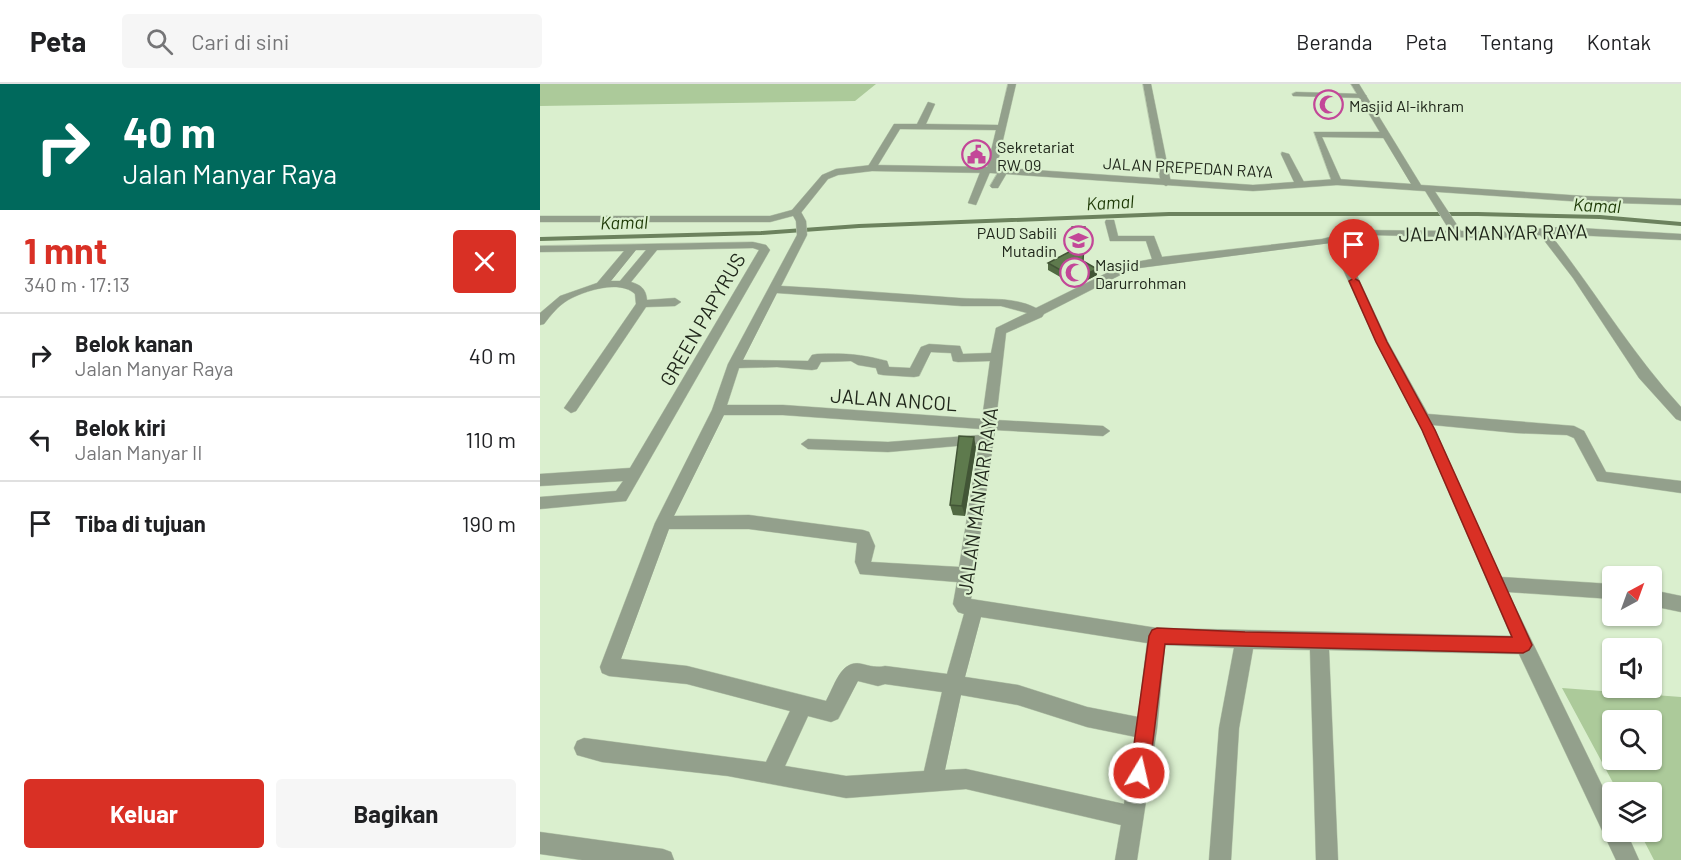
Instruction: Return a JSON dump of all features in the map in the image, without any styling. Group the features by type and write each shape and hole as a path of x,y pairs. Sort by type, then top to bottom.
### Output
{"street":[{"path":"973,203 988,170 1012,84"},
{"path":"1147,84 1166,183"},
{"path":"1355,84 1385,135 1458,235"},
{"path":"1296,94 1363,96"},
{"path":"920,127 931,104"},
{"path":"872,168 897,126 1000,128"},
{"path":"1337,182 1317,134 1385,135"},
{"path":"1285,154 1300,184"},
{"name":"JALAN PREPEDAN RAYA","path":"798,217 825,177 836,172 872,168 988,170 1253,188 1337,182 1584,199 1681,202"},
{"path":"995,186 1003,171"},
{"path":"540,219 770,219 787,216 798,217 802,235 734,364 718,410 663,523 609,667 687,675 831,712 853,671 878,677 885,675 1018,695 1087,717 1146,729"},
{"path":"1110,222 1114,239 1150,238 1158,261"},
{"path":"1542,230 1577,276 1644,375 1681,416"},
{"name":"JALAN MANYAR RAYA","path":"1523,645 1245,640 1157,636 967,608 962,604 1000,331 1038,314 1119,270 1158,261 1335,240 1358,233 1497,235 1542,230 1681,237"},
{"path":"1335,240 1382,342 1423,419 1523,645 1602,807"},
{"name":"GREEN PAPYRUS","path":"540,249 753,245 765,250 634,474"},
{"path":"602,284 633,247"},
{"path":"623,284 654,247"},
{"path":"540,321 555,304 576,292 602,284 623,284 640,291 643,297 642,304 570,408"},
{"path":"772,289 852,292 982,304 1005,301 1018,304 1038,314"},
{"name":"GREEN PAPYRUS","path":"642,304 675,302"},
{"path":"540,304 555,304"},
{"path":"734,364 777,363 812,366 818,358 854,357 858,361 882,364 883,371 914,373 925,350 929,348 956,349 958,358 996,357"},
{"name":"JALAN ANCOL","path":"718,410 783,410 987,433 1103,431"},
{"path":"1423,419 1516,429 1569,430 1579,435 1602,477 1681,487"},
{"path":"808,444 888,447 962,439 987,433"},
{"path":"540,480 634,474"},
{"path":"540,503 621,497 634,474"},
{"path":"663,523 749,522 863,537 867,546 863,562 866,568 966,576"},
{"path":"1496,584 1602,590"},
{"path":"1662,600 1681,604"},
{"path":"933,782 944,722 974,609"},
{"path":"1126,860 1146,729 1157,636"},
{"path":"1220,860 1229,728 1245,640"},
{"path":"1319,641 1327,860"},
{"path":"771,774 804,705"},
{"path":"584,748 771,774 846,787 966,779 1132,818"},
{"path":"1619,842 1628,860"},
{"path":"540,843 663,860"}],"green space":[{"path":"540,84 876,84 855,101 540,106"},
{"path":"1562,688 1602,691 1602,698 1681,697 1681,860 1654,860 1645,842 1662,842 1662,782 1613,782 1606,770 1662,770 1662,710 1602,710 1602,762"}],"building":[{"path":"1072,227 1085,227 1083,261 1097,269 1076,279 1048,263 1069,252"},
{"path":"959,436 974,437 962,506 950,505"}],"waterway":[{"name":"Kamal","path":"540,239 761,233 859,226 1169,214 1478,214 1600,217 1681,224"}],"place":[{"name":"Masjid Al-ikhram","path":"1328,105"},
{"name":"Sekretariat RW 09","path":"976,155"},
{"name":"PAUD Sabili Mutadin","path":"1078,241"},
{"name":"Masjid Darurrohman","path":"1074,273"}],"route":[{"path":"1139,773 1157,636 1245,640 1523,645 1428,430 1382,342 1354,281"}]}
